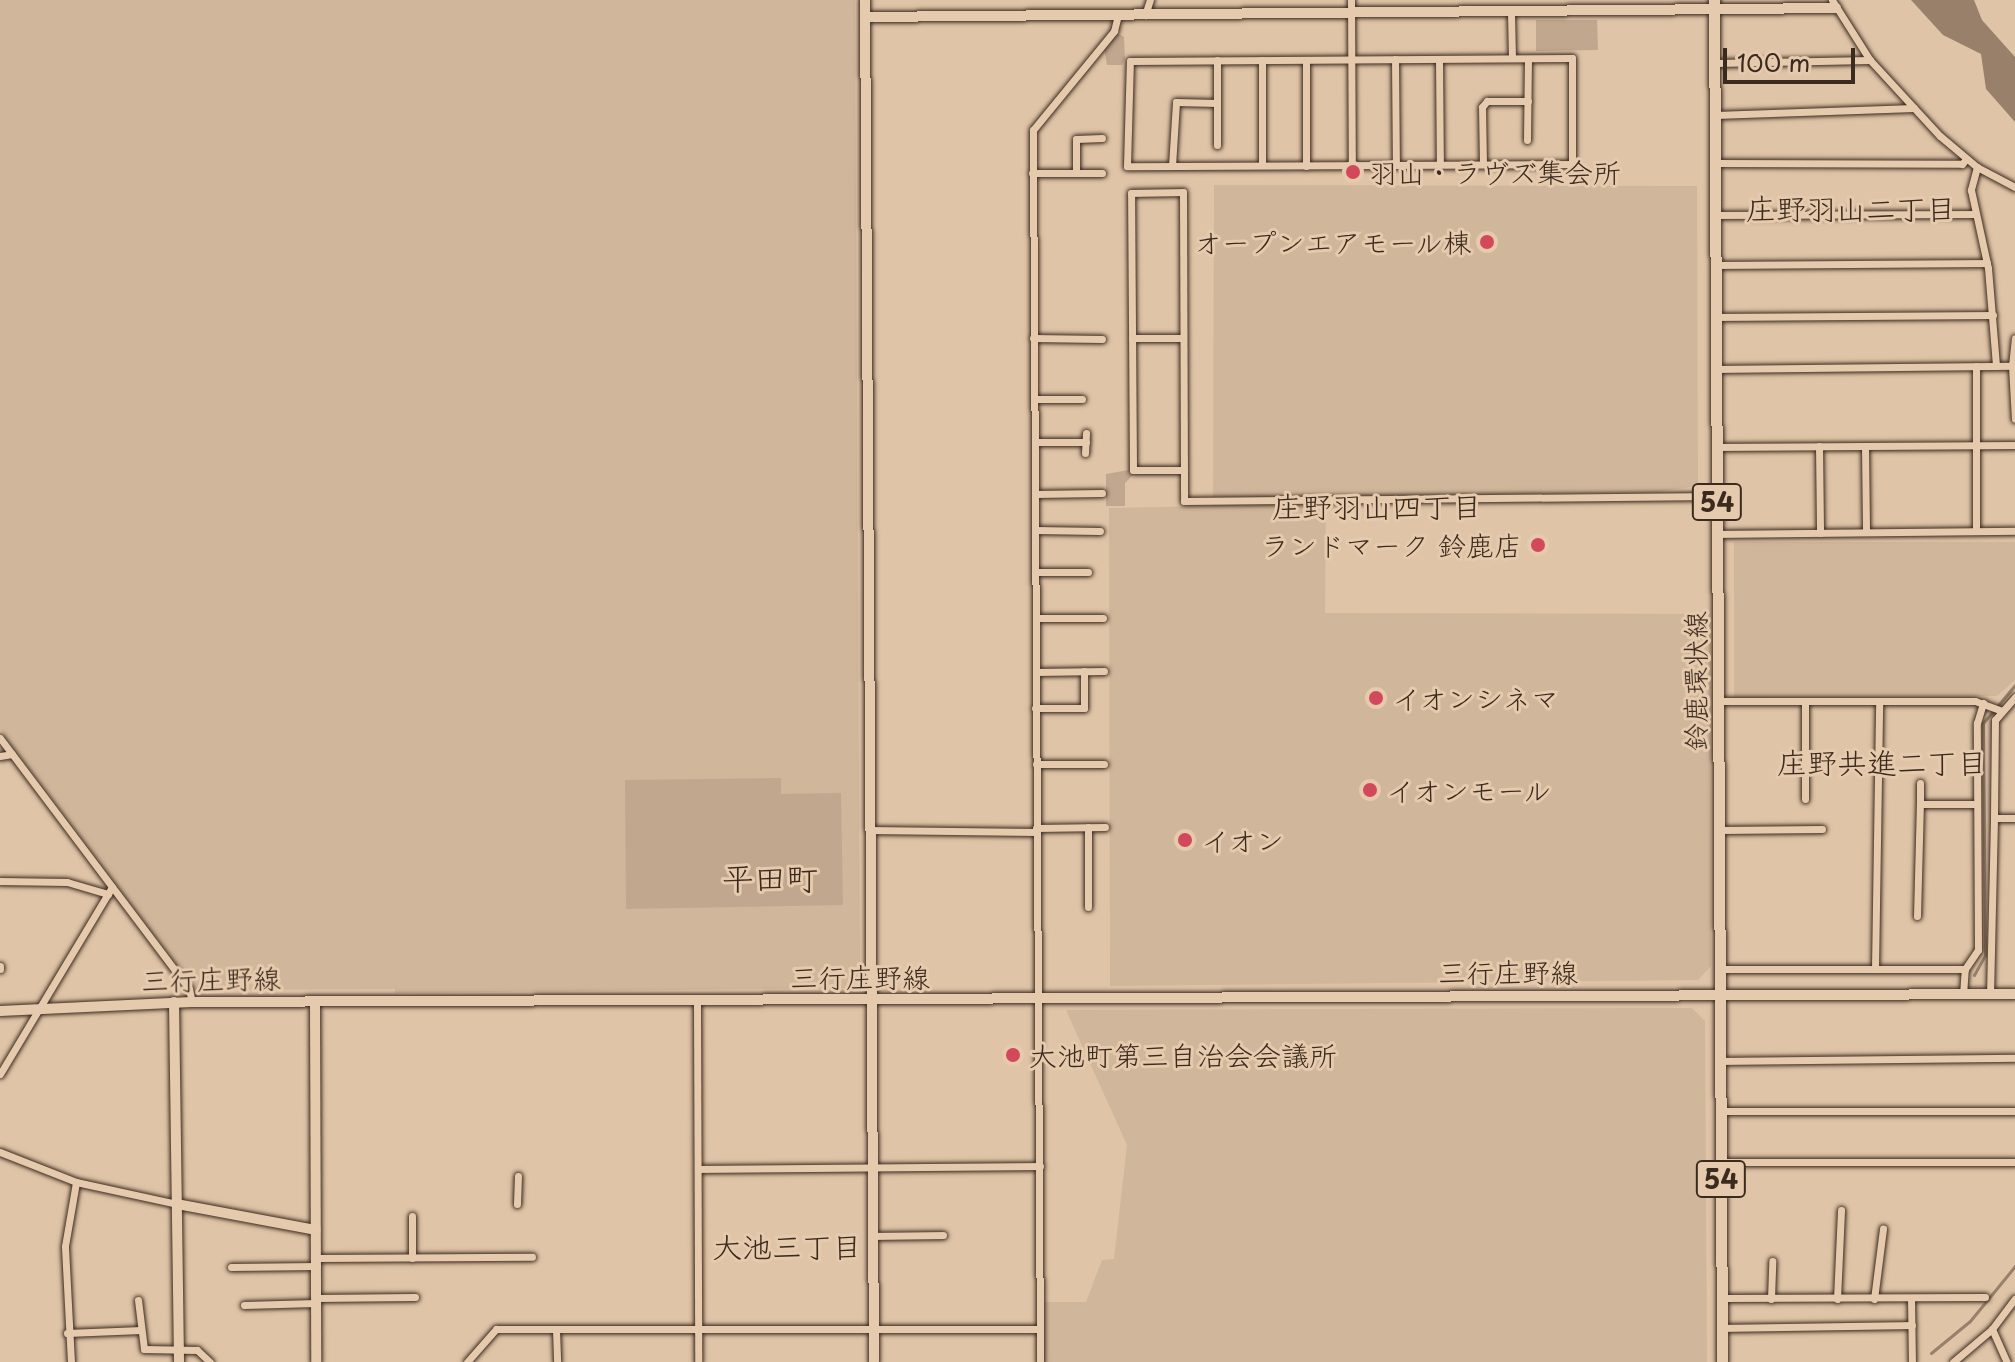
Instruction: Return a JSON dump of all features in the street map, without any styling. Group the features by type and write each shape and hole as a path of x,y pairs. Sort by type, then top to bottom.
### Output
{"main road":[{"name":"鈴鹿環状線","path":"1714,4 1722,1362"}],"street":[{"path":"865,0 874,1362"},
{"path":"1145,15 1150,0"},
{"path":"1351,0 1352,165"},
{"path":"1510,0 1512,58"},
{"path":"865,17 1511,13 1714,4 1834,4 1870,60 1914,108 1966,159 2015,187"},
{"path":"1040,1362 1033,130 1114,31 1118,15"},
{"path":"1512,58 1572,58 1572,164 1127,166 1126,66 1130,61 1512,58"},
{"path":"1395,59 1396,165"},
{"path":"1439,59 1440,164"},
{"path":"1527,140 1528,59"},
{"path":"1217,60 1217,145"},
{"path":"1262,60 1262,165"},
{"path":"1306,60 1306,166"},
{"path":"1715,63 1870,60"},
{"path":"1483,164 1482,107 1487,101 1528,101"},
{"path":"1172,166 1176,102 1217,103"},
{"path":"1715,115 1914,108"},
{"path":"1076,173 1076,139 1102,138"},
{"path":"1715,163 1962,164 1966,159"},
{"path":"1977,167 1972,178 1974,214 1987,263 1996,366"},
{"path":"1032,173 1102,173"},
{"path":"1184,470 1133,470 1131,193 1183,192 1183,338 1184,470 1184,501 1717,496"},
{"path":"1716,215 1974,214"},
{"path":"1716,265 1987,263"},
{"path":"1716,317 1993,315"},
{"path":"1033,338 1102,339"},
{"path":"1132,338 1183,338"},
{"path":"2015,338 2012,366 2015,419"},
{"path":"1976,366 1976,531"},
{"path":"1716,369 2012,366"},
{"path":"1034,399 1082,399"},
{"path":"1085,453 1086,433"},
{"path":"1035,442 1086,442"},
{"path":"1717,447 2015,445"},
{"path":"1819,446 1820,533"},
{"path":"1865,446 1866,532"},
{"path":"1035,494 1102,493"},
{"path":"1035,530 1100,531"},
{"path":"1717,534 2015,531"},
{"path":"1035,572 1088,572"},
{"path":"1036,618 1103,618"},
{"path":"1035,708 1084,708 1084,671"},
{"path":"1036,672 1104,671"},
{"path":"1719,701 1983,703 2002,711"},
{"path":"1805,701 1805,799"},
{"path":"1875,969 1879,701"},
{"path":"1990,995 1995,720 2013,701"},
{"path":"1963,995 1965,969 1978,950 1977,723 1983,703"},
{"path":"0,738 110,890 189,989 192,1002"},
{"path":"0,756 12,754"},
{"path":"1036,764 1104,764"},
{"path":"1917,916 1920,783"},
{"path":"1920,804 1977,804"},
{"path":"1994,818 2015,818"},
{"path":"1088,827 1088,907"},
{"path":"869,830 1105,827"},
{"path":"1720,830 1822,829"},
{"path":"1979,840 1991,839"},
{"path":"0,881 67,882 110,890"},
{"path":"0,1074 110,890"},
{"path":"1720,969 1965,969"},
{"name":"三行庄野線","path":"0,1011 174,1002 2015,994"},
{"path":"315,1001 316,1362"},
{"path":"697,1001 698,1362"},
{"path":"174,1002 179,1362"},
{"path":"1720,1061 2015,1058"},
{"path":"1721,1111 2015,1111"},
{"path":"0,1152 76,1182 316,1230"},
{"path":"1721,1162 2015,1162"},
{"path":"698,1169 1040,1166"},
{"path":"517,1204 518,1176"},
{"path":"71,1362 67,1333 65,1246 76,1182"},
{"path":"1837,1299 1841,1210"},
{"path":"412,1216 412,1258"},
{"path":"1874,1299 1883,1229"},
{"path":"873,1236 943,1235"},
{"path":"231,1267 412,1258 532,1257"},
{"path":"1771,1299 1772,1261"},
{"path":"244,1305 415,1297"},
{"path":"1722,1298 1985,1297"},
{"path":"1911,1299 1912,1362"},
{"path":"1953,1362 1992,1329 2015,1299"},
{"path":"138,1300 144,1349 202,1352 210,1362"},
{"path":"1722,1328 1912,1325"},
{"path":"467,1362 496,1329 1040,1329"},
{"path":"556,1329 557,1362"},
{"path":"1992,1329 2007,1362"},
{"path":"67,1333 141,1330"}],"shaded area":[{"path":"0,0 855,0 860,978 849,988 395,993 395,989 196,990 0,729"},
{"path":"1911,0 1974,0 1982,20 2015,57 2015,122 1986,89 1981,54 1943,35"},
{"path":"1536,20 1597,20 1598,50 1536,51"},
{"path":"1117,33 1124,37 1125,60 1122,65 1107,65 1104,48"},
{"path":"1214,185 1697,186 1698,486 1657,492 1326,496 1325,613 1710,614 1711,966 1698,980 1110,986 1109,508 1213,506"},
{"path":"1129,470 1134,474 1125,483 1125,506 1106,506 1106,474"},
{"path":"1734,542 2015,542 2015,680 1997,696 1734,697"},
{"path":"781,778 781,794 841,793 843,905 626,909 625,780"},
{"path":"1692,1008 1705,1021 1707,1362 1044,1362 1043,1302 1086,1302 1102,1260 1114,1259 1127,1145 1066,1010"}],"waterway":[{"path":"1974,975 1985,955 1983,723 2015,685"},
{"path":"1931,1353 1970,1321 2015,1266"}],"place":[{"name":"羽山・ラヴズ集会所","path":"1353,172"},
{"name":"オープンエアモール棟","path":"1487,242"},
{"name":"ランドマーク 鈴鹿店","path":"1538,545"},
{"name":"イオンシネマ","path":"1376,698"},
{"name":"イオンモール","path":"1370,790"},
{"name":"イオン","path":"1185,840"},
{"name":"大池町第三自治会会議所","path":"1013,1055"}],"district":[{"name":"庄野羽山二丁目","path":"1851,208"},
{"name":"庄野羽山四丁目","path":"1377,506"},
{"name":"庄野共進二丁目","path":"1882,762"},
{"name":"平田町","path":"770,877"},
{"name":"大池三丁目","path":"787,1246"}]}
